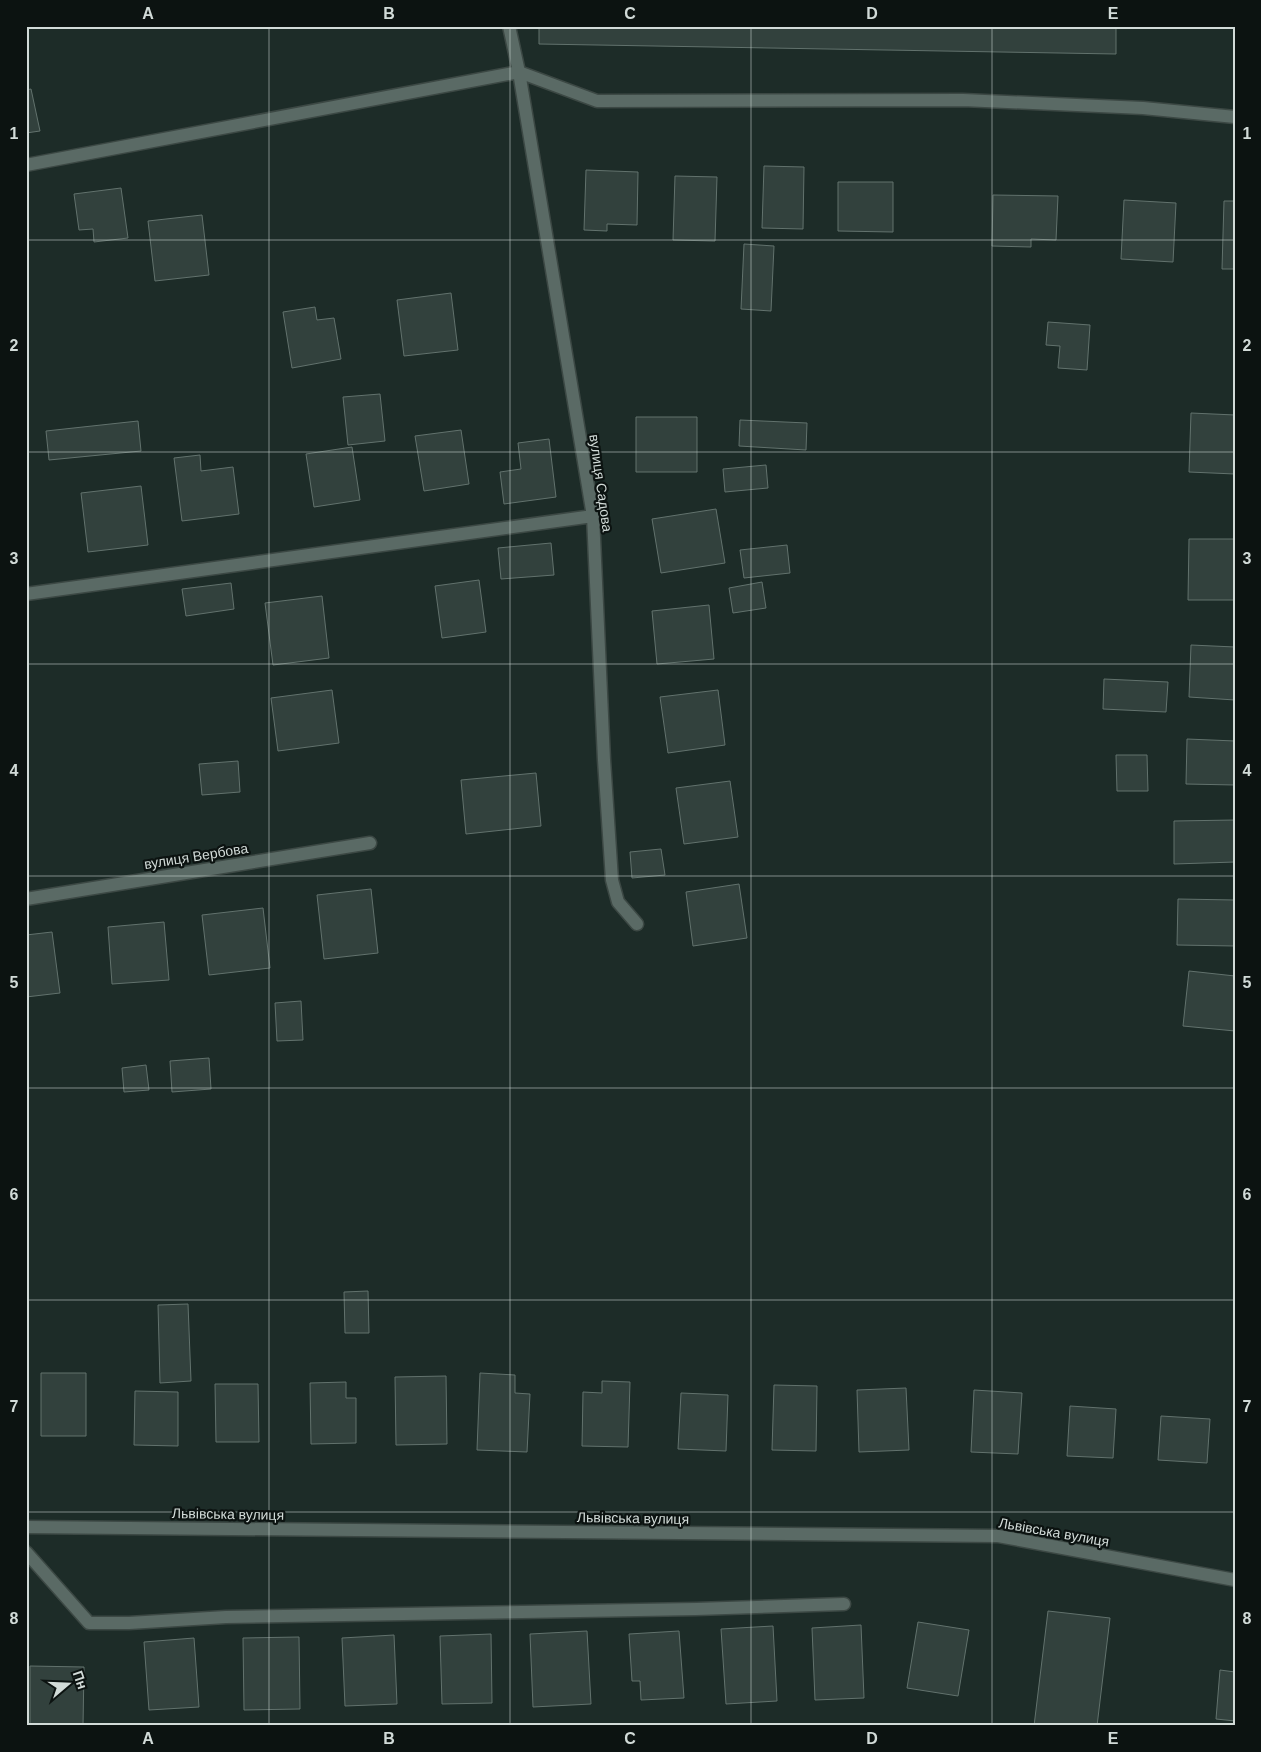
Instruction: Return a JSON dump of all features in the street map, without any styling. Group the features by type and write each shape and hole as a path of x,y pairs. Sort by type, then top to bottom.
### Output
{"street":[{"name":"вулиця Садова","path":"510,26 593,516 604,760 612,880 618,902 637,924"},
{"path":"26,165 519,72 597,101 963,100 1143,108 1235,117"},
{"path":"26,594 593,516"},
{"name":"вулиця Вербова","path":"26,899 370,843"},
{"name":"Львівська вулиця","path":"26,1527 998,1536 1235,1580"},
{"path":"26,1552 89,1623 129,1623 226,1617 696,1609 844,1604"}],"building":[{"path":"539,26 1116,26 1116,54 539,44"},
{"path":"31,89 40,131 26,133 26,90"},
{"path":"764,166 804,167 803,229 762,228"},
{"path":"586,170 638,172 637,225 607,224 607,231 584,230"},
{"path":"675,176 717,177 715,241 673,240"},
{"path":"838,182 893,182 893,232 838,231"},
{"path":"121,188 128,238 94,242 93,229 79,230 74,194"},
{"path":"993,195 1058,196 1056,240 1031,239 1031,247 992,246"},
{"path":"1124,200 1176,203 1173,262 1121,259"},
{"path":"1224,201 1235,201 1235,269 1222,269"},
{"path":"202,215 209,275 155,281 148,221"},
{"path":"744,244 774,246 771,311 741,309"},
{"path":"451,293 458,350 404,356 397,300"},
{"path":"315,307 317,320 334,318 341,359 292,368 283,312"},
{"path":"1048,322 1090,325 1087,370 1058,368 1060,346 1046,345"},
{"path":"380,394 385,441 348,445 343,397"},
{"path":"1191,413 1235,415 1235,474 1189,472"},
{"path":"636,417 697,417 697,472 636,472"},
{"path":"740,420 807,423 806,450 739,446"},
{"path":"138,421 141,451 49,460 46,431"},
{"path":"461,430 469,484 424,491 415,436"},
{"path":"549,439 556,497 504,504 500,472 521,469 518,443"},
{"path":"352,447 360,500 314,507 306,454"},
{"path":"200,455 201,471 233,467 239,514 182,521 174,458"},
{"path":"766,465 768,488 725,492 723,469"},
{"path":"141,486 148,545 88,552 81,493"},
{"path":"716,509 725,563 661,573 652,519"},
{"path":"1189,539 1235,539 1235,600 1188,600"},
{"path":"551,543 554,575 501,579 498,548"},
{"path":"787,545 790,573 744,578 740,550"},
{"path":"479,580 486,632 442,638 435,586"},
{"path":"762,582 766,608 733,613 729,588"},
{"path":"231,583 234,609 186,616 182,589"},
{"path":"322,596 329,658 273,665 265,603"},
{"path":"709,605 714,659 657,664 652,611"},
{"path":"1191,645 1235,647 1235,700 1189,697"},
{"path":"1104,679 1168,682 1166,712 1103,709"},
{"path":"332,690 339,743 278,751 271,698"},
{"path":"718,690 725,745 668,753 660,697"},
{"path":"1187,739 1235,741 1235,785 1186,784"},
{"path":"1116,755 1147,755 1148,791 1117,791"},
{"path":"238,761 240,792 202,795 199,764"},
{"path":"536,773 541,826 466,834 461,780"},
{"path":"730,781 738,837 684,844 676,788"},
{"path":"1235,820 1235,862 1174,864 1174,821"},
{"path":"661,849 665,875 632,878 630,852"},
{"path":"739,884 747,938 693,946 686,892"},
{"path":"371,889 378,953 324,959 317,895"},
{"path":"1178,899 1235,900 1235,946 1177,945"},
{"path":"263,908 270,968 209,975 202,915"},
{"path":"164,922 169,980 112,984 108,927"},
{"path":"52,932 60,993 26,997 26,935"},
{"path":"1189,971 1235,976 1235,1031 1183,1026"},
{"path":"301,1001 303,1040 277,1041 275,1003"},
{"path":"209,1058 211,1089 172,1092 170,1061"},
{"path":"146,1065 149,1090 124,1092 122,1068"},
{"path":"368,1291 369,1333 345,1333 344,1292"},
{"path":"188,1304 191,1381 160,1383 158,1305"},
{"path":"41,1373 86,1373 86,1436 41,1436"},
{"path":"480,1373 515,1375 515,1393 530,1394 527,1452 477,1450"},
{"path":"446,1376 447,1444 396,1445 395,1377"},
{"path":"602,1381 630,1382 628,1447 582,1446 583,1392 602,1393"},
{"path":"346,1382 346,1398 356,1398 356,1443 311,1444 310,1383"},
{"path":"215,1384 258,1384 259,1442 216,1442"},
{"path":"774,1385 817,1386 816,1451 772,1450"},
{"path":"906,1388 909,1450 859,1452 857,1390"},
{"path":"974,1390 1022,1393 1018,1454 971,1452"},
{"path":"135,1391 178,1392 178,1446 134,1445"},
{"path":"681,1393 728,1395 726,1451 678,1449"},
{"path":"1070,1406 1116,1409 1113,1458 1067,1456"},
{"path":"1161,1416 1210,1419 1207,1463 1158,1460"},
{"path":"1048,1611 1110,1618 1097,1726 1034,1726"},
{"path":"918,1622 969,1630 958,1696 907,1688"},
{"path":"861,1625 864,1698 815,1700 812,1628"},
{"path":"773,1626 777,1701 726,1704 721,1629"},
{"path":"587,1631 591,1704 533,1707 530,1634"},
{"path":"679,1631 684,1698 641,1700 640,1681 632,1681 629,1634"},
{"path":"491,1634 492,1703 442,1704 440,1636"},
{"path":"394,1635 397,1704 345,1706 342,1638"},
{"path":"299,1637 300,1709 244,1710 243,1638"},
{"path":"194,1638 199,1707 149,1710 144,1642"},
{"path":"30,1666 84,1667 83,1726 30,1726"},
{"path":"1220,1670 1235,1672 1235,1721 1216,1719"}]}
